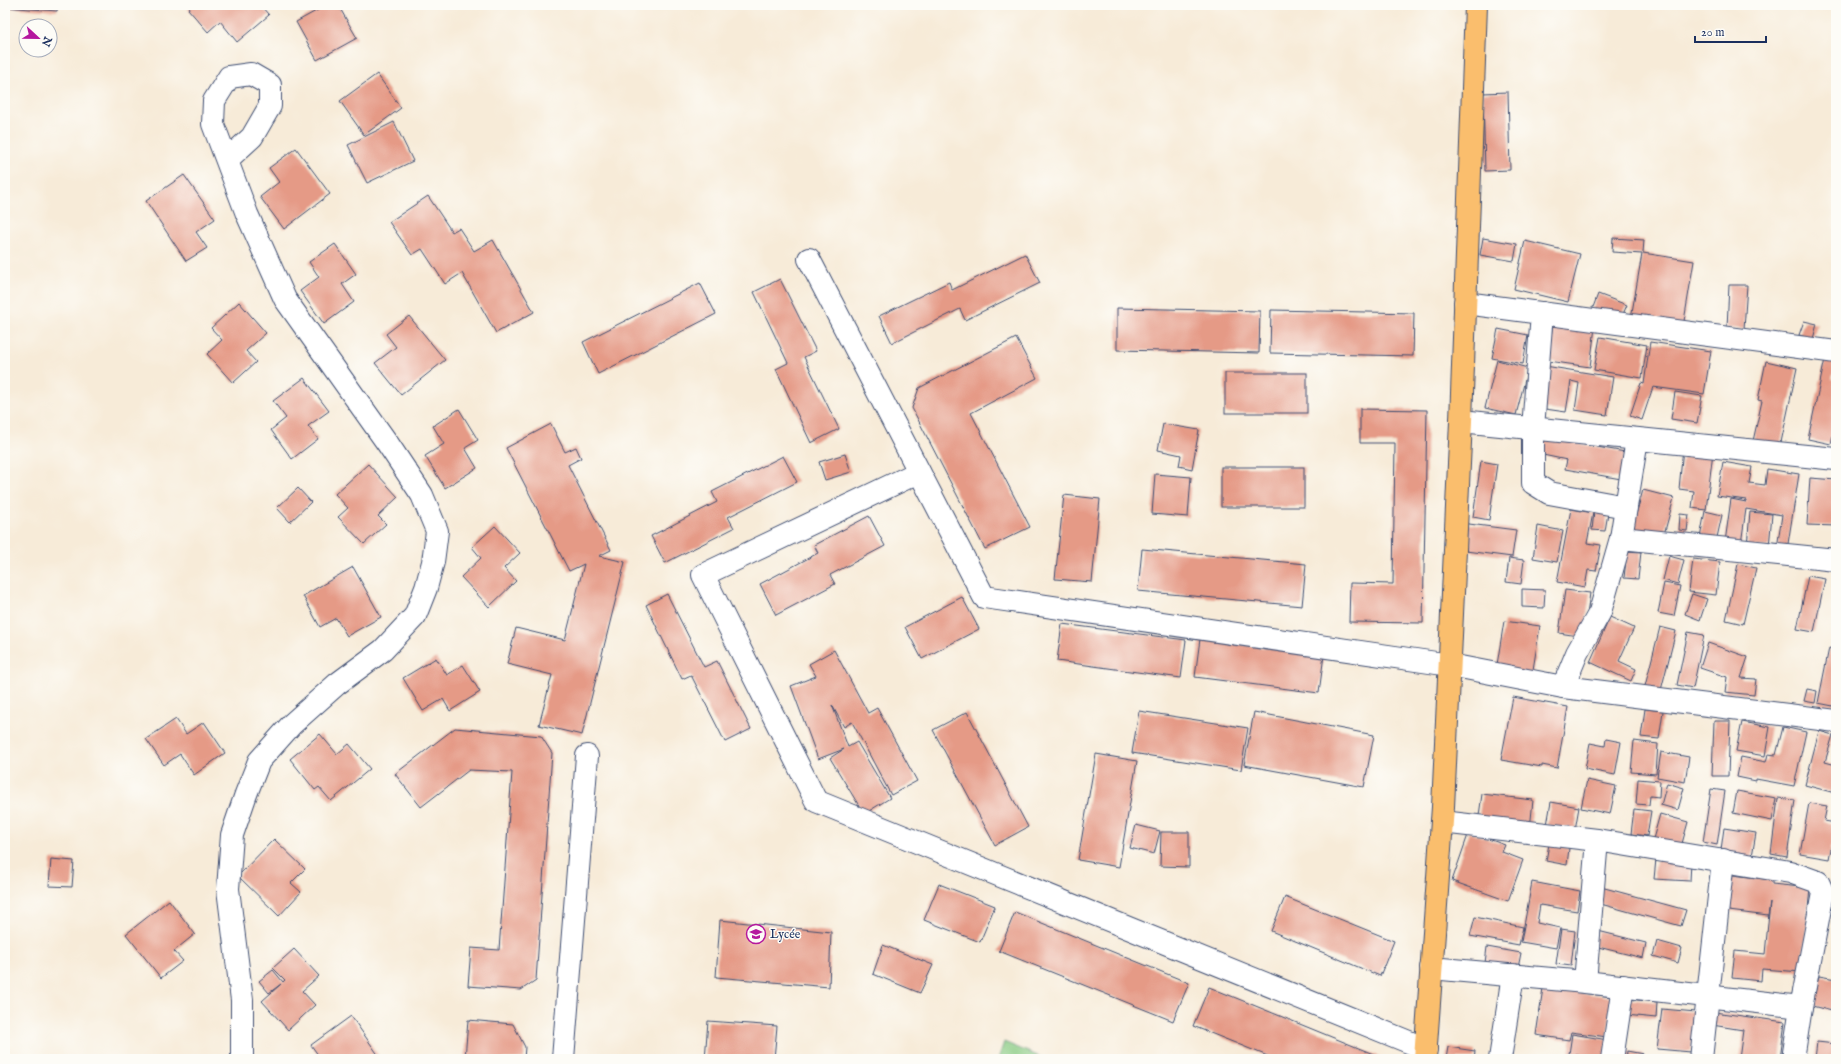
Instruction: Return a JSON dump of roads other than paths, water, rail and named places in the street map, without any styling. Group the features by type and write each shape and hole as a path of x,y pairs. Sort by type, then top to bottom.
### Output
{"main road":[{"path":"1425,1054 1442,822 1450,665 1466,303 1476,5"}],"street":[{"path":"228,159 247,214 286,299 388,444 422,496 437,531 433,562 426,588 414,616 383,650 337,684 292,724 259,761 246,794 232,835 228,889 242,1000 242,1059"},
{"path":"809,259 984,597 1450,665 1563,687 1836,721"},
{"path":"1466,303 1836,352"},
{"path":"1542,313 1533,428 1534,482 1549,492 1626,507"},
{"path":"1461,421 1836,459"},
{"path":"1563,687 1577,653 1600,612 1621,538 1637,439"},
{"path":"919,472 703,575 816,800 1425,1054"},
{"path":"1621,538 1836,560"},
{"path":"564,1059 587,756"},
{"path":"1442,822 1597,840 1723,860 1790,872 1818,882 1823,893 1801,1007 1793,1059"},
{"path":"1585,982 1597,840"},
{"path":"1701,1059 1723,860"},
{"path":"1431,968 1623,986 1801,1007"},
{"path":"1500,1059 1513,975"},
{"path":"1612,1059 1623,986"}],"place":[{"name":"Lycée","path":"756,934"}]}
